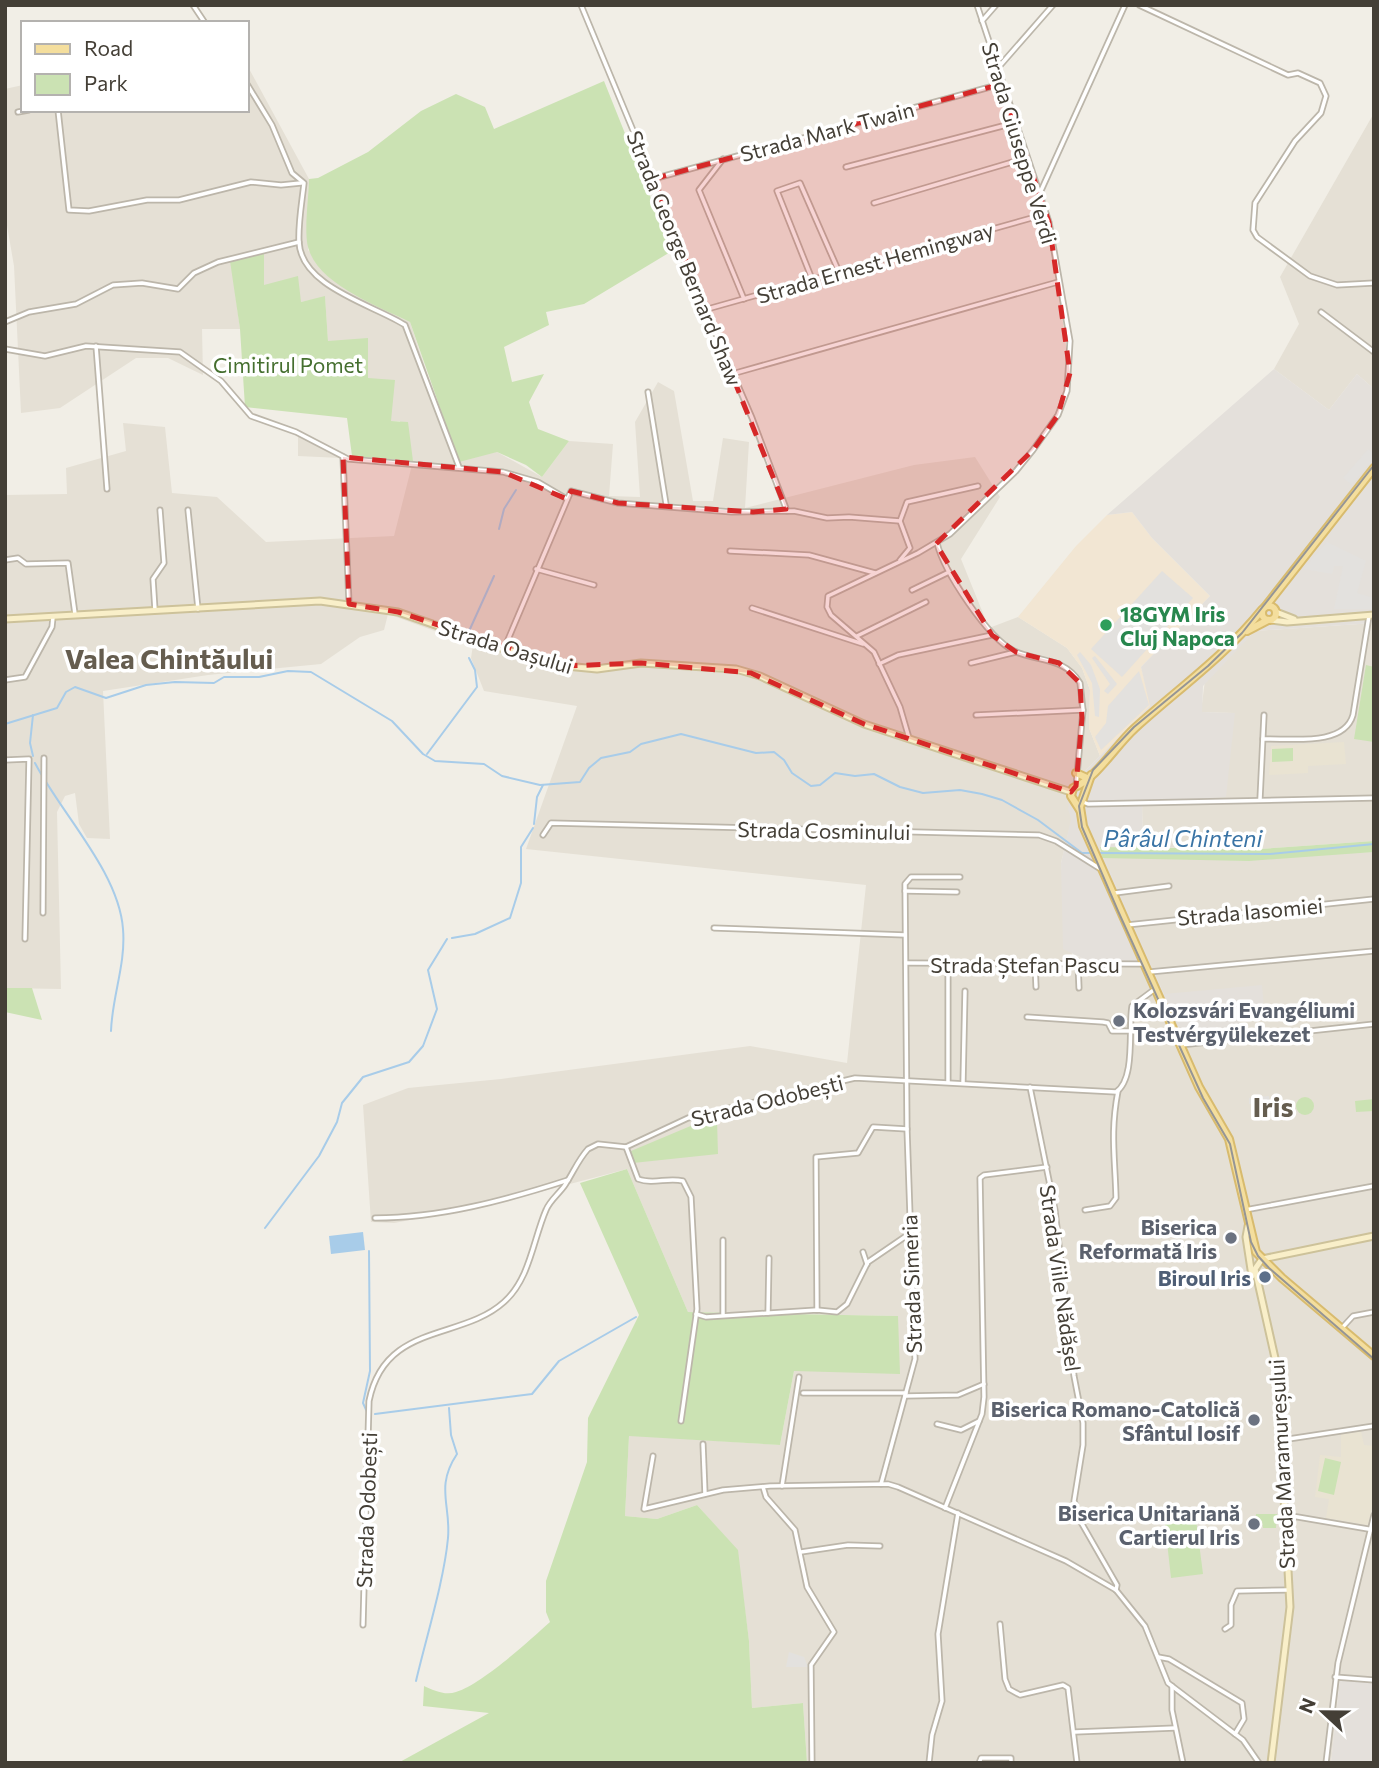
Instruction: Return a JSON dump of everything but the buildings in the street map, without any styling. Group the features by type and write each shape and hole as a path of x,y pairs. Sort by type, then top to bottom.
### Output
{"main road":[{"path":"1073,800 1078,788 1135,728 1243,634 1374,468"},
{"path":"1243,634 1270,620 1276,611 1279,589"},
{"name":"Strada Oașului","path":"5,619 198,610 306,600 349,604 398,612 504,649 584,668 641,663 736,669 760,676 864,724 1078,788"},
{"path":"1263,608 1297,620"},
{"path":"1263,608 1263,617 1270,620 1371,615"},
{"path":"1076,774 1088,777"},
{"path":"1078,788 1082,800 1080,810"},
{"path":"1073,800 1082,800"},
{"path":"1073,800 1080,810 1087,837 1204,1098 1231,1144 1248,1226 1250,1262 1256,1281"},
{"path":"1248,1226 1259,1256 1374,1356"},
{"path":"1250,1262 1259,1256 1374,1236"},
{"name":"Strada Maramureșului","path":"1259,1256 1255,1269 1256,1281 1276,1359 1289,1590 1288,1639 1271,1763"}],"street":[{"path":"193,5 204,21"},
{"name":"Strada George Bernard Shaw","path":"581,5 787,511"},
{"name":"Strada Giuseppe Verdi","path":"857,636 831,615 827,607 828,596 937,543 1016,471 1058,415 1067,391 1071,357 1046,214 977,5"},
{"path":"982,21 996,5"},
{"path":"997,69 1053,5"},
{"path":"1039,195 1125,5"},
{"path":"1139,5 1288,75 1298,73 1323,87 1325,99 1321,113 1268,178 1255,203 1253,230 1257,237 1305,273 1330,283 1374,283"},
{"name":"Strada Mark Twain","path":"653,179 1001,84"},
{"path":"248,86 272,125 292,173 304,183 299,242 305,262 325,282 348,298 387,314 408,328 423,376 459,467"},
{"path":"58,112 69,210 89,211 148,200 179,200 251,181 281,185 301,183"},
{"path":"846,167 1014,123"},
{"path":"874,203 1026,158"},
{"path":"723,159 699,190 744,299"},
{"path":"812,279 777,191 800,183 839,272"},
{"name":"Strada Ernest Hemingway","path":"704,310 1046,214"},
{"path":"5,322 49,307 76,304 113,285 142,284 178,289 194,273 218,261 299,242"},
{"path":"732,374 1058,282"},
{"path":"1321,312 1374,352"},
{"path":"5,349 45,356 77,347 96,346 180,352 221,382 251,416 296,432 343,457 459,467 527,478 567,499"},
{"path":"96,346 107,489"},
{"path":"648,392 666,504"},
{"path":"343,457 349,604"},
{"path":"899,561 910,548 900,521 907,502 978,486"},
{"path":"504,649 571,491 618,503 666,504 732,512 787,511 827,518 900,521"},
{"path":"155,610 153,577 164,563 160,510"},
{"path":"188,510 198,610"},
{"path":"937,543 949,572 992,635 1016,652 1050,660 1068,669 1080,683 1083,709 1076,774 1078,788"},
{"path":"730,551 809,555 877,574"},
{"path":"5,560 18,558 26,564 68,563 75,614"},
{"path":"536,569 594,585"},
{"path":"912,590 949,572"},
{"path":"910,739 900,707 879,664 867,645 857,636 926,602"},
{"path":"752,608 867,645"},
{"path":"1263,739 1335,735 1348,727 1353,715 1371,615"},
{"path":"5,680 25,677 52,627 53,617"},
{"path":"879,664 898,655 992,635"},
{"path":"971,663 1016,652"},
{"path":"976,715 1083,709"},
{"path":"1260,799 1264,715"},
{"path":"43,913 44,758"},
{"path":"5,760 29,759 25,939"},
{"path":"1082,800 1090,804 1374,798"},
{"name":"Strada Cosminului","path":"543,835 551,823 1039,835 1056,841 1100,866"},
{"path":"957,892 905,891 906,881 911,877 960,877"},
{"path":"1112,893 1169,886"},
{"name":"Strada Simeria","path":"881,1484 915,1359 906,1129 905,891"},
{"name":"Strada Iasomiei","path":"1127,925 1374,900"},
{"path":"714,928 905,935"},
{"path":"1148,973 1374,951"},
{"name":"Strada Ștefan Pascu","path":"906,963 1144,964"},
{"path":"947,1082 948,963"},
{"path":"1035,963 1036,987"},
{"path":"1078,964 1079,988"},
{"path":"1085,1210 1110,1206 1116,1198 1111,1143 1113,1114 1118,1091 1128,1071 1134,1003 1155,989"},
{"path":"963,1083 965,991"},
{"path":"1027,1017 1105,1022 1112,1031 1130,1031"},
{"path":"1180,1045 1374,1024"},
{"name":"Strada Odobești","path":"363,1625 369,1401 373,1387 390,1360 407,1346 485,1313 507,1298 528,1263 546,1209 583,1155 593,1146 626,1147 688,1118 855,1078 1118,1091"},
{"name":"Strada Viile Nădășel","path":"1030,1087 1047,1167 1083,1423 1083,1445 1074,1501 1082,1524 1117,1585 1116,1590 1145,1626 1166,1679 1172,1686"},
{"path":"817,1310 816,1157 858,1153 873,1127 906,1129"},
{"path":"626,1147 638,1179 648,1183 673,1179 683,1181 689,1189 696,1314 681,1422"},
{"path":"945,1508 979,1421 984,1383 980,1178 984,1175 1047,1167"},
{"path":"375,1218 395,1219 458,1210 568,1180"},
{"path":"1245,1210 1374,1186"},
{"path":"696,1314 706,1317 723,1314 841,1311 867,1264 910,1234"},
{"path":"723,1240 723,1314"},
{"path":"863,1252 867,1264"},
{"path":"768,1313 769,1258"},
{"path":"1341,1329 1353,1316 1374,1312"},
{"path":"782,1486 799,1377"},
{"path":"803,1393 958,1395 984,1383"},
{"path":"937,1424 961,1430 979,1421"},
{"path":"1280,1440 1374,1426"},
{"path":"704,1444 705,1494"},
{"path":"653,1456 643,1509 705,1494 763,1487 881,1484 898,1487 1066,1561 1116,1590"},
{"path":"763,1487 766,1497 795,1530 811,1597 834,1632 811,1665 812,1763"},
{"path":"929,1763 932,1735 942,1701 938,1634 958,1513"},
{"path":"1284,1515 1372,1529"},
{"path":"1326,1763 1335,1677 1374,1515"},
{"path":"801,1552 848,1545 880,1546"},
{"name":"Strada Maramureșului","path":"1225,1629 1231,1625 1231,1605 1237,1591 1289,1590"},
{"path":"1000,1625 1007,1686 1020,1695 1067,1686 1077,1763"},
{"path":"1157,1657 1169,1659 1242,1703 1244,1719 1235,1734"},
{"path":"1335,1677 1374,1680"},
{"path":"1183,1763 1170,1693 1172,1686 1235,1734 1259,1763"},
{"path":"1075,1732 1175,1728"},
{"path":"979,1763 981,1758 1006,1756 1011,1758 1011,1763"}],"highlighted area":[{"path":"1001,84 1049,222 1070,373 1058,415 1033,450 936,544 992,635 1016,652 1059,663 1080,683 1082,718 1076,786 1071,792 864,724 751,673 641,663 566,666 398,612 349,604 343,457 503,472 567,499 571,491 618,503 753,512 786,509 653,179"}],"shaded area":[{"path":"248,67 309,179 308,250 361,298 410,322 436,400 497,452 542,477 569,441 613,444 609,496 640,497 635,422 658,382 674,391 693,501 713,501 723,438 749,442 745,508 914,465 975,457 1000,497 961,559 989,628 1018,617 1067,648 1082,668 1090,690 1089,728 1100,756 1083,773 1061,863 1072,955 1082,958 1087,972 1139,961 1162,996 1183,1042 1234,1035 1164,994 1102,858 1374,852 1374,1682 1340,1678 1331,1763 807,1763 803,1703 752,1708 749,1641 737,1550 697,1505 657,1519 625,1516 629,1435 780,1445 794,1371 898,1316 688,1312 627,1169 490,1205 394,1223 371,1222 363,1105 408,1088 501,1079 750,1046 847,1063 866,885 526,849 577,706 484,691 471,658 473,645 388,614 384,630 360,637 321,664 208,675 103,691 110,839 87,838 79,824 75,793 65,796 57,812 61,989 5,988 5,495 67,494 66,468 126,451 123,423 165,427 172,493 217,497 266,542 394,536 413,461 400,421 390,421 368,378 328,341 325,297 301,302 264,285 264,253 231,261 240,329 202,329 203,375 168,358 136,358 60,408 21,413 14,266 5,214 5,89 21,85 21,112 248,112"},
{"path":"1374,113 1374,389 1357,374 1329,410 1274,369 1299,324 1280,277"},
{"path":"1274,369 1329,410 1357,374 1374,389 1374,623 1255,631 1203,686 1202,712 1235,713 1226,797 1142,803 1143,847 1100,847 1164,994 1262,985 1264,1008 1240,1017 1241,1031 1234,1035 1183,1042 1162,996 1139,961 1087,972 1082,958 1063,949 1061,863 1071,819 1068,809 1073,788 1083,773 1150,706 1141,667 1210,596 1152,538 1132,512 1107,515"},
{"path":"298,435 341,458 298,456"},
{"path":"1368,449 1374,454 1374,458 1352,485 1343,478"},
{"path":"1132,512 1152,538 1210,596 1141,667 1151,706 1100,756 1089,728 1090,690 1082,668 1067,648 1018,617 1076,546 1107,515"},
{"path":"1327,542 1366,561 1357,593 1374,598 1374,609 1334,609 1343,566 1334,566 1332,574 1303,569"},
{"path":"1162,571 1193,598 1122,677 1091,649"},
{"path":"1374,623 1374,841 1261,849 1143,847 1142,803 1234,713 1201,712 1205,680 1255,631"},
{"path":"1080,652 1091,665 1100,689 1099,717 1095,716 1092,683 1077,655"},
{"path":"1095,656 1117,684 1108,694 1104,691 1110,684 1092,658"},
{"path":"1139,671 1149,705 1101,750 1095,737 1106,723 1108,706"},
{"path":"1344,742 1346,764 1308,766 1308,773 1269,775 1271,746"},
{"path":"1269,1096 1270,1108 1256,1110 1255,1104 1249,1104 1249,1098"},
{"path":"1361,1431 1364,1445 1374,1446 1374,1499 1368,1525 1326,1518 1329,1499 1315,1497 1320,1455 1341,1457 1341,1433"},
{"path":"789,1652 804,1657 808,1667 786,1667"},
{"path":"1340,1678 1374,1682 1374,1763 1331,1763"}],"green space":[{"path":"604,81 672,251 584,304 546,312 549,325 504,347 512,382 544,374 529,402 538,429 569,441 542,477 526,465 497,452 459,462 410,322 352,293 325,274 315,263 306,235 309,179 318,178 368,152 421,111 456,94 485,107 494,129"},
{"name":"Cimitirul Pomet","path":"264,253 264,285 298,276 301,302 325,296 328,341 368,338 368,378 395,380 391,421 408,422 413,461 352,456 347,418 245,407 240,329 230,261"},
{"path":"1366,665 1374,667 1374,742 1354,739"},
{"path":"1293,748 1293,761 1272,762 1272,749"},
{"path":"1374,841 1374,852 1249,861 1102,858 1100,847 1261,849"},
{"path":"5,988 32,988 42,1020 5,1012"},
{"path":"1305,1097 1311,1100 1314,1106 1311,1112 1305,1115 1299,1112 1296,1106 1299,1100"},
{"path":"1374,1099 1374,1111 1356,1112 1355,1101"},
{"path":"712,1117 717,1120 718,1154 633,1163 631,1151"},
{"path":"627,1169 688,1312 898,1316 900,1374 794,1371 780,1445 629,1436 625,1516 657,1519 697,1505 738,1550 749,1641 752,1708 803,1703 807,1763 398,1763 489,1713 423,1706 424,1686 448,1693 467,1687 505,1661 550,1622 546,1612 546,1581 587,1462 588,1418 639,1315 580,1183"},
{"path":"1325,1458 1341,1462 1334,1495 1318,1491"},
{"path":"1195,1511 1203,1574 1171,1578 1164,1515"},
{"path":"1256,1514 1277,1514 1276,1528 1263,1528 1262,1521 1256,1521"}],"water":[{"path":"363,1232 365,1250 331,1254 329,1236"}],"waterway":[{"path":"499,529 504,509 516,490"},
{"path":"470,629 494,576"},
{"path":"427,754 477,687 475,670 469,658"},
{"name":"Pârâul Chinteni","path":"5,724 57,708 66,692 75,687 106,698 146,685 175,682 214,683 224,677 259,677 288,671 311,672 392,721 423,754 435,761 484,764 502,776 540,785 580,782 589,768 601,758 630,752 641,744 681,734 756,753 774,752 784,760 792,773 811,786 820,785 835,773 855,776 874,774 900,787 923,793 960,790 982,794 1002,800 1038,820 1082,853 1093,853"},
{"path":"33,715 30,743 33,756"},
{"path":"35,763 100,864 119,908 123,942 111,1031"},
{"path":"534,824 537,797 543,785"},
{"path":"452,938 475,934 510,918 521,883 521,847 533,828"},
{"name":"Pârâul Chinteni","path":"1098,853 1269,854 1374,844"},
{"path":"265,1228 319,1156 337,1122 342,1103 363,1077 409,1062 423,1046 437,1009 428,970 447,939"},
{"path":"368,1414 363,1403 370,1371 369,1251"},
{"path":"375,1414 532,1394 559,1361 636,1317"},
{"path":"416,1681 446,1555 448,1526 445,1486 450,1466 457,1454 451,1435 449,1408"}],"tram line":[{"path":"1374,465 1242,633 1208,666 1134,727 1093,770 1079,806 1082,827 1118,911 1203,1098 1230,1144 1251,1242 1258,1256 1374,1359"}],"place":[{"name":"18GYM Iris Cluj Napoca","path":"1106,625"},
{"name":"Kolozsvári Evangéliumi Testvérgyülekezet","path":"1119,1021"},
{"name":"Biserica Reformată Iris","path":"1231,1238"},
{"name":"Biroul Iris","path":"1265,1277"},
{"name":"Biserica Romano-Catolică Sfântul Iosif","path":"1254,1420"},
{"name":"Biserica Unitariană Cartierul Iris","path":"1254,1524"}],"district":[{"name":"Valea Chintăului","path":"169,658"},
{"name":"Iris","path":"1273,1106"}]}
